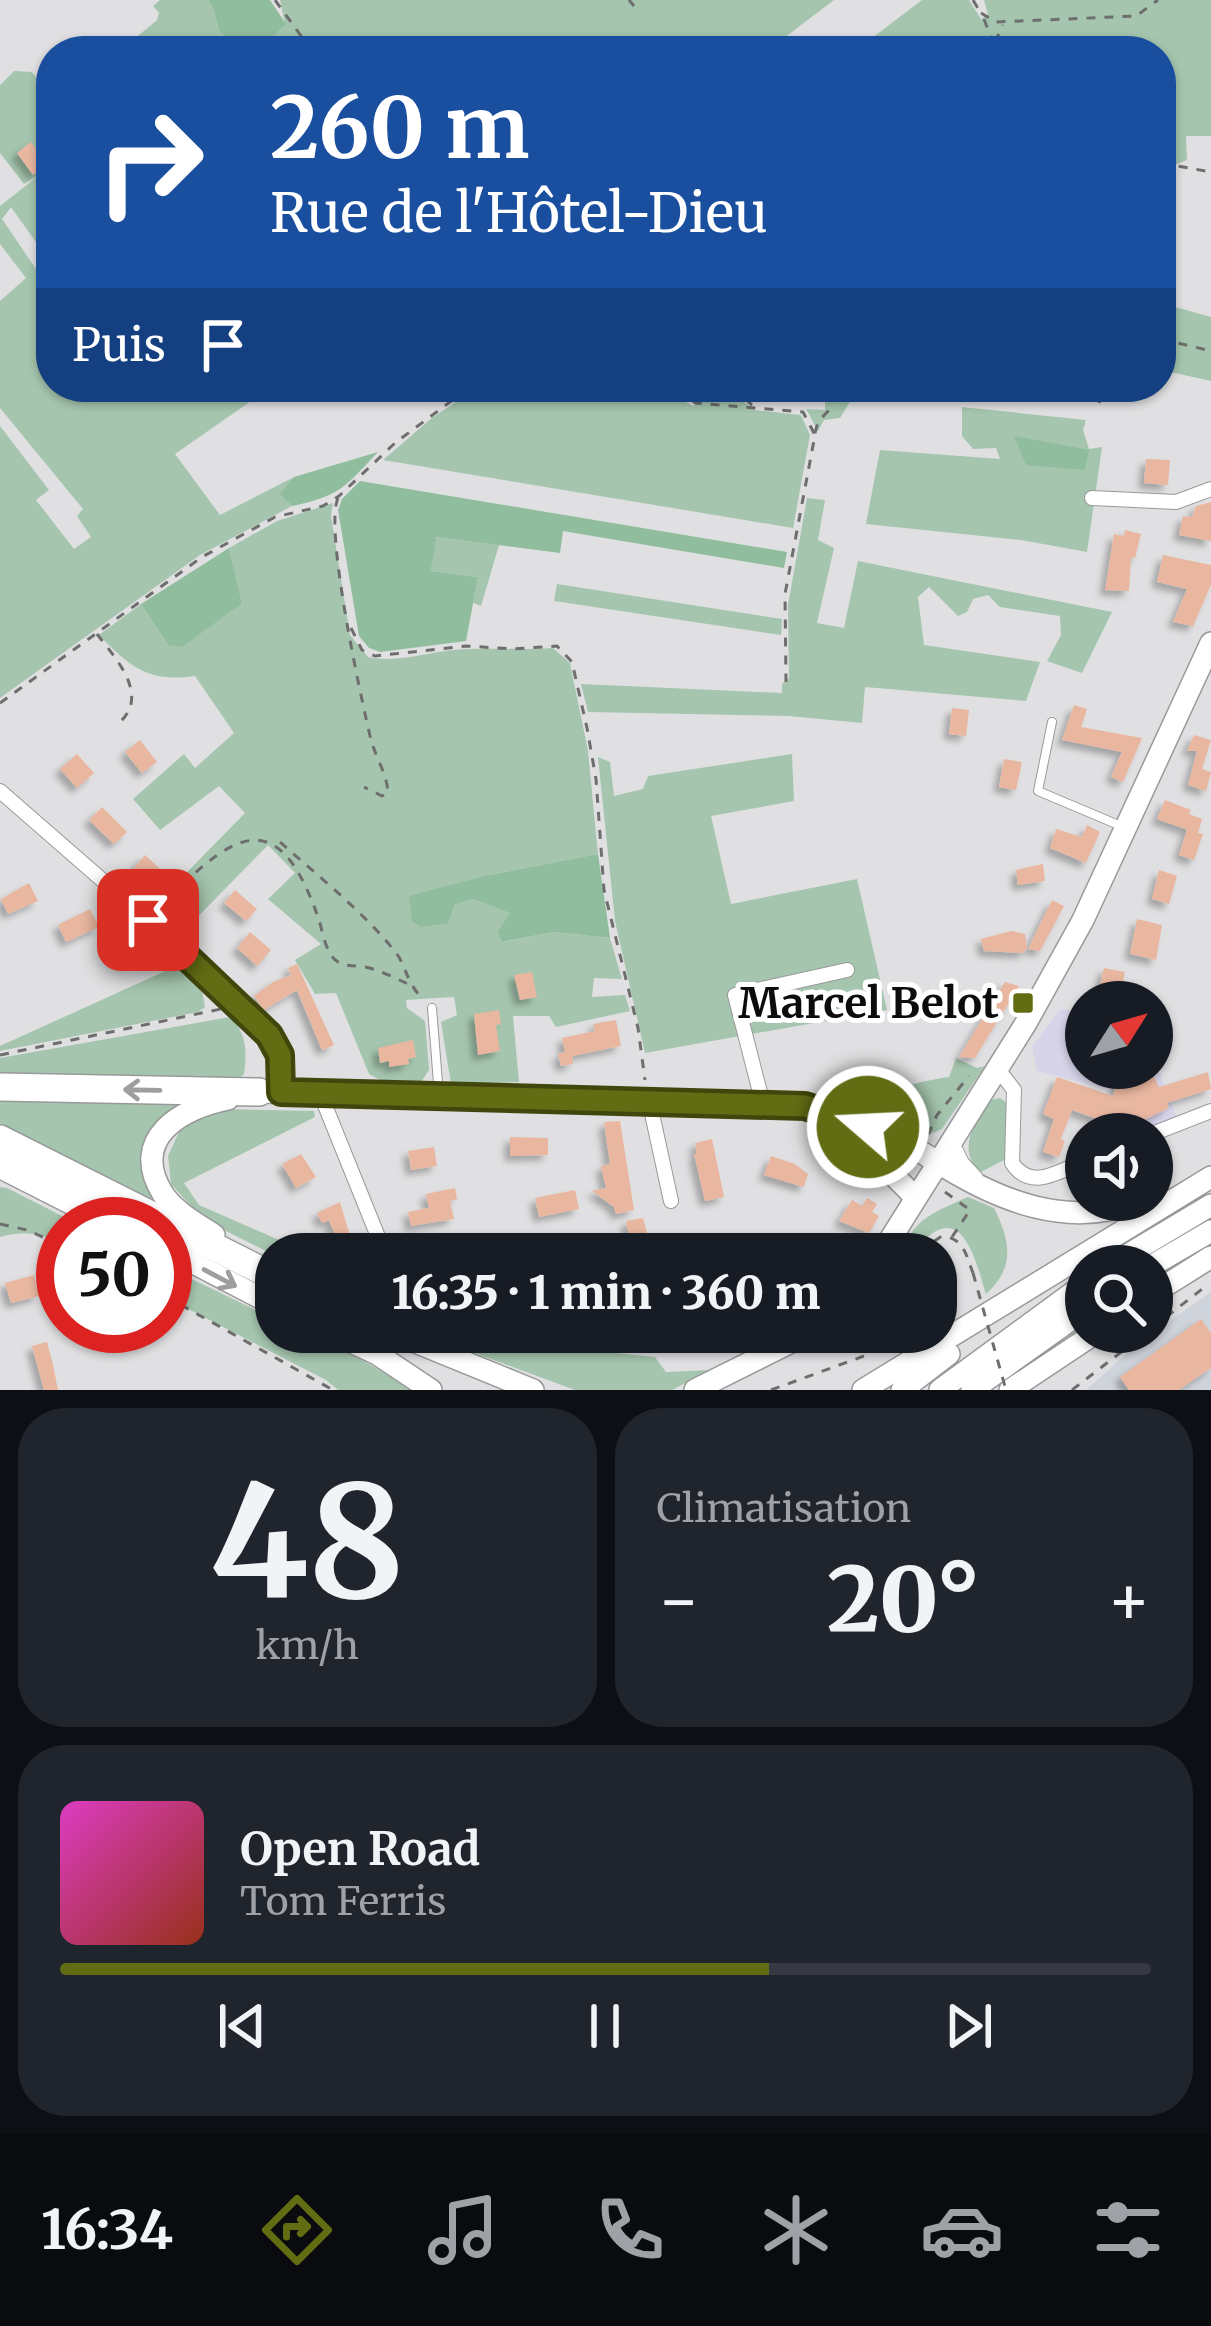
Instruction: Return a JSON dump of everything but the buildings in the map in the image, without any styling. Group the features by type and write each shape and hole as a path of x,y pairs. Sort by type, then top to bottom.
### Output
{"highway":[{"path":"0,1087 270,1092"},
{"path":"0,1139 255,1265"},
{"path":"0,1164 65,1197"}],"main road":[{"path":"894,1233 1083,920 1211,643"},
{"path":"255,1261 164,1197 153,1167 154,1149 163,1129 176,1116 199,1105 270,1092 805,1106 899,1138 988,1191 1065,1212"},
{"path":"805,1106 849,1130 915,1197"},
{"path":"1173,1187 1211,1172"},
{"path":"1094,1245 1211,1172"},
{"path":"0,1179 43,1197"},
{"path":"1144,1245 1211,1204"},
{"path":"1173,1253 1211,1231"},
{"path":"1173,1281 1211,1257"},
{"path":"192,1262 255,1295"},
{"path":"863,1390 1065,1263"},
{"path":"902,1390 1065,1264"},
{"path":"940,1390 1065,1298"},
{"path":"972,1390 1065,1324"},
{"path":"374,1353 431,1390"},
{"path":"442,1353 533,1390"},
{"path":"695,1390 769,1353"},
{"path":"1008,1390 1065,1353"},
{"path":"1025,1390 1070,1353"}],"street":[{"path":"1092,498 1176,502 1211,489"},
{"path":"0,791 148,920 276,1045 280,1055 270,1092"},
{"path":"764,1104 735,995 847,970"},
{"path":"997,1069 1014,1090 1015,1169 1038,1179 1065,1168"},
{"path":"320,1093 377,1233"},
{"path":"649,1100 671,1201"},
{"path":"1173,1126 1211,1111"},
{"path":"951,1141 962,1163 988,1191"}],"lane":[{"path":"1052,722 1038,791 1128,829"},
{"path":"432,1008 439,1095"}],"path":[{"path":"275,0 301,36"},
{"path":"629,0 634,6"},
{"path":"973,0 990,36"},
{"path":"981,14 988,20 1007,22 1136,16 1158,0"},
{"path":"996,36 1007,22"},
{"path":"1176,166 1211,172"},
{"path":"1176,343 1211,351"},
{"path":"0,704 232,539 275,517 323,506 339,496 395,443 450,402"},
{"path":"694,402 803,412 815,435"},
{"path":"749,402 756,408"},
{"path":"787,682 785,595 815,435 829,402"},
{"path":"339,496 333,521 372,743 388,793 382,796 364,788"},
{"path":"351,628 362,650 375,656 466,646 557,646 572,662 596,779 604,890 638,1028 649,1100"},
{"path":"96,632 131,686 131,707 120,722"},
{"path":"148,920 194,873 234,842 260,839 284,853 304,878 331,955 340,964 367,967 408,984 432,1008"},
{"path":"280,842 376,929 399,956 408,984"},
{"path":"0,1055 214,1012 236,1001"},
{"path":"928,1135 937,1115 951,1103"},
{"path":"937,1186 970,1210 955,1233"},
{"path":"0,1225 36,1234"},
{"path":"957,1240 973,1273 1008,1390"},
{"path":"1173,1311 1206,1286"},
{"path":"192,1311 333,1390"},
{"path":"771,1390 868,1353"},
{"path":"1072,1390 1119,1353"}],"shaded area":[{"path":"1060,1009 1065,1010 1065,1078 1037,1071 1032,1047"},
{"path":"1107,1089 1166,1089 1176,1116 1120,1113 1115,1091"},
{"path":"1211,1292 1211,1390 1086,1390 1128,1353 1173,1353 1173,1319"}],"green space":[{"path":"160,0 208,0 225,36 138,36 157,20 159,13 153,6"},
{"path":"208,0 270,0 286,24 273,36 225,36 219,31"},
{"path":"280,0 834,0 787,36 273,36 285,24"},
{"path":"922,0 969,0 981,19 988,15 984,0 1211,0 1211,136 1186,136 1187,160 1176,164 1176,36 875,36"},
{"path":"14,71 32,72 36,77 36,177 24,184 0,153 0,85"},
{"path":"36,178 36,242 11,207 2,219 36,269 36,402 250,402 175,454 220,515 294,477 279,494 292,506 200,555 0,698 0,426 49,490 36,500 74,549 91,537 77,516 83,509 0,408 0,301 26,278 0,244 0,206"},
{"path":"1176,307 1211,317 1211,381 1176,373"},
{"path":"456,402 686,402 693,406 697,402 744,402 755,410 801,415 810,435 793,528 383,460"},
{"path":"825,402 850,402 840,418 824,420 818,431 806,409 825,410"},
{"path":"962,407 1086,420 1083,430 1089,449 1102,447 1087,552 1021,540 866,524 880,450 1000,459 996,448 973,449 962,436"},
{"path":"1014,436 1089,450 1085,470 1026,465"},
{"path":"378,452 332,494 292,506 279,494 294,477"},
{"path":"360,481 787,552 784,568 563,531 560,553 436,537 431,571 478,577 466,641 380,652 359,636 338,510"},
{"path":"807,498 825,500 818,540 834,548 817,623 844,628 858,561 1112,612 1082,673 1047,661 1061,635 1060,616 1000,607 988,595 973,599 967,612 958,616 929,587 918,597 924,645 1040,662 1026,701 865,687 862,723 789,716 588,712 581,684 782,693 782,684 789,678 788,605"},
{"path":"333,503 331,516 350,635 368,657 553,648 570,663 588,751 598,854 489,875 454,905 473,899 511,913 503,942 554,932 610,938 622,979 594,978 592,997 625,995 630,1011 556,1027 549,1016 513,1016 519,1082 451,1084 441,1022 457,1015 454,997 406,1000 407,1008 425,1021 429,1070 421,1082 382,1081 369,1074 336,993 315,994 295,960 321,944 268,899 295,873 268,845 176,939 147,913 245,813 219,786 160,830 133,799 184,754 195,768 234,733 195,676 164,677 141,670 99,635 141,604 168,645 242,603 229,548 277,521"},
{"path":"435,537 499,545 481,606 473,603 478,577 431,571"},
{"path":"229,548 242,603 182,647 168,645 141,604"},
{"path":"557,584 782,619 781,635 554,601"},
{"path":"792,754 794,801 711,816 731,904 857,879 887,1010 645,1053 615,921 598,757 610,762 614,796 643,789 648,776"},
{"path":"598,854 610,938 554,932 502,942 498,932 510,913 473,899 454,905 448,923 421,927 412,921 409,896"},
{"path":"183,963 200,978 205,1007 198,1012 0,1051 0,1046"},
{"path":"230,1017 243,1036 245,1051 244,1074 234,1083 0,1078 0,1058"},
{"path":"956,1058 977,1068 985,1066 942,1129 916,1135 878,1119 881,1089 949,1077"},
{"path":"0,1096 201,1097 163,1120 156,1197 0,1127"},
{"path":"1000,1098 1007,1103 1006,1159 979,1173 969,1154 970,1136 990,1100"},
{"path":"222,1109 314,1111 315,1117 184,1183 199,1205 263,1233 255,1233 255,1246 212,1224 192,1207 192,1197 183,1197 171,1184 168,1156 183,1123"},
{"path":"0,1187 36,1203 36,1235 0,1237"},
{"path":"968,1197 994,1208 1007,1254 1002,1274 986,1294 976,1261 956,1231 911,1233 936,1212"},
{"path":"192,1279 255,1310 255,1343 192,1311"},
{"path":"274,1353 347,1353 410,1390 338,1390"},
{"path":"476,1353 616,1353 655,1357 666,1372 710,1370 672,1390 575,1390"}],"place":[{"name":"Marcel Belot","path":"1023,1003"}],"route":[{"path":"148,920 269,1035 280,1055 281,1092 805,1106 868,1127"}]}
